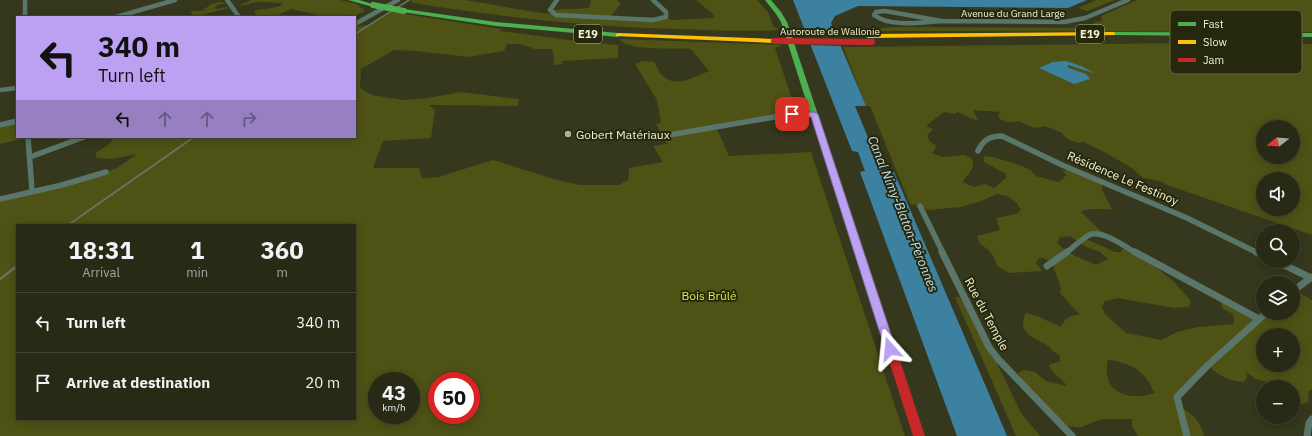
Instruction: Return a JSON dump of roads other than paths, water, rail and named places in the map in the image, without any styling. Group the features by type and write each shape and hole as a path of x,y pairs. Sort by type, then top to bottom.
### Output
{"main road":[{"name":"Autoroute de Wallonie","path":"351,0 373,5 588,27 772,38 1170,40"},
{"name":"Autoroute de Wallonie","path":"382,0 408,8"},
{"path":"768,0 779,13 784,22 919,436"},
{"name":"Autoroute de Wallonie","path":"870,39 1170,34"},
{"name":"Autoroute de Wallonie","path":"1302,35 1312,35"},
{"name":"Autoroute de Wallonie","path":"1302,41 1312,41"}],"street":[{"path":"25,0 25,16"},
{"path":"152,0 157,5"},
{"path":"119,16 175,0"},
{"path":"227,0 237,16"},
{"path":"356,23 398,0"},
{"path":"557,0 550,10 556,15 653,20 666,17 667,14 665,10 653,0"},
{"name":"Avenue du Grand Large","path":"942,21 885,10 876,12 874,15 878,19 887,21 1064,22 1086,18 1128,0"},
{"path":"0,90 16,88"},
{"path":"663,136 792,114 814,114"},
{"path":"0,125 16,121"},
{"name":"Résidence Le Festinoy","path":"978,151 981,143 986,138 1002,136 1062,165 1174,212 1256,252"},
{"path":"28,138 32,191"},
{"path":"30,157 81,138"},
{"path":"0,199 106,172"},
{"name":"Rue du Temple","path":"920,206 989,347 998,359 1072,436"},
{"path":"1047,266 1090,235 1100,234 1256,317"},
{"path":"1290,268 1311,278 1300,286"},
{"path":"1187,436 1177,397 1258,320"},
{"path":"1307,436 1309,423 1312,419"}],"water":[{"name":"Canal Nimy-Blaton-Péronnes","path":"793,0 1087,0 1068,8 858,6 835,16 831,23 866,106 855,106 882,171 894,172 1007,436 957,436 860,172 865,171 858,152 852,151"},
{"path":"1066,61 1081,66 1094,73 1068,65 1067,66 1069,68 1086,74 1090,79 1074,84 1039,68 1053,62"}],"railway":[{"path":"356,33 409,0"},
{"path":"69,224 193,138"},
{"path":"0,279 16,267"}],"place":[{"name":"Gobert Matériaux","path":"568,134"}],"park label":[{"name":"Bois Brûlé","path":"709,295"}]}
